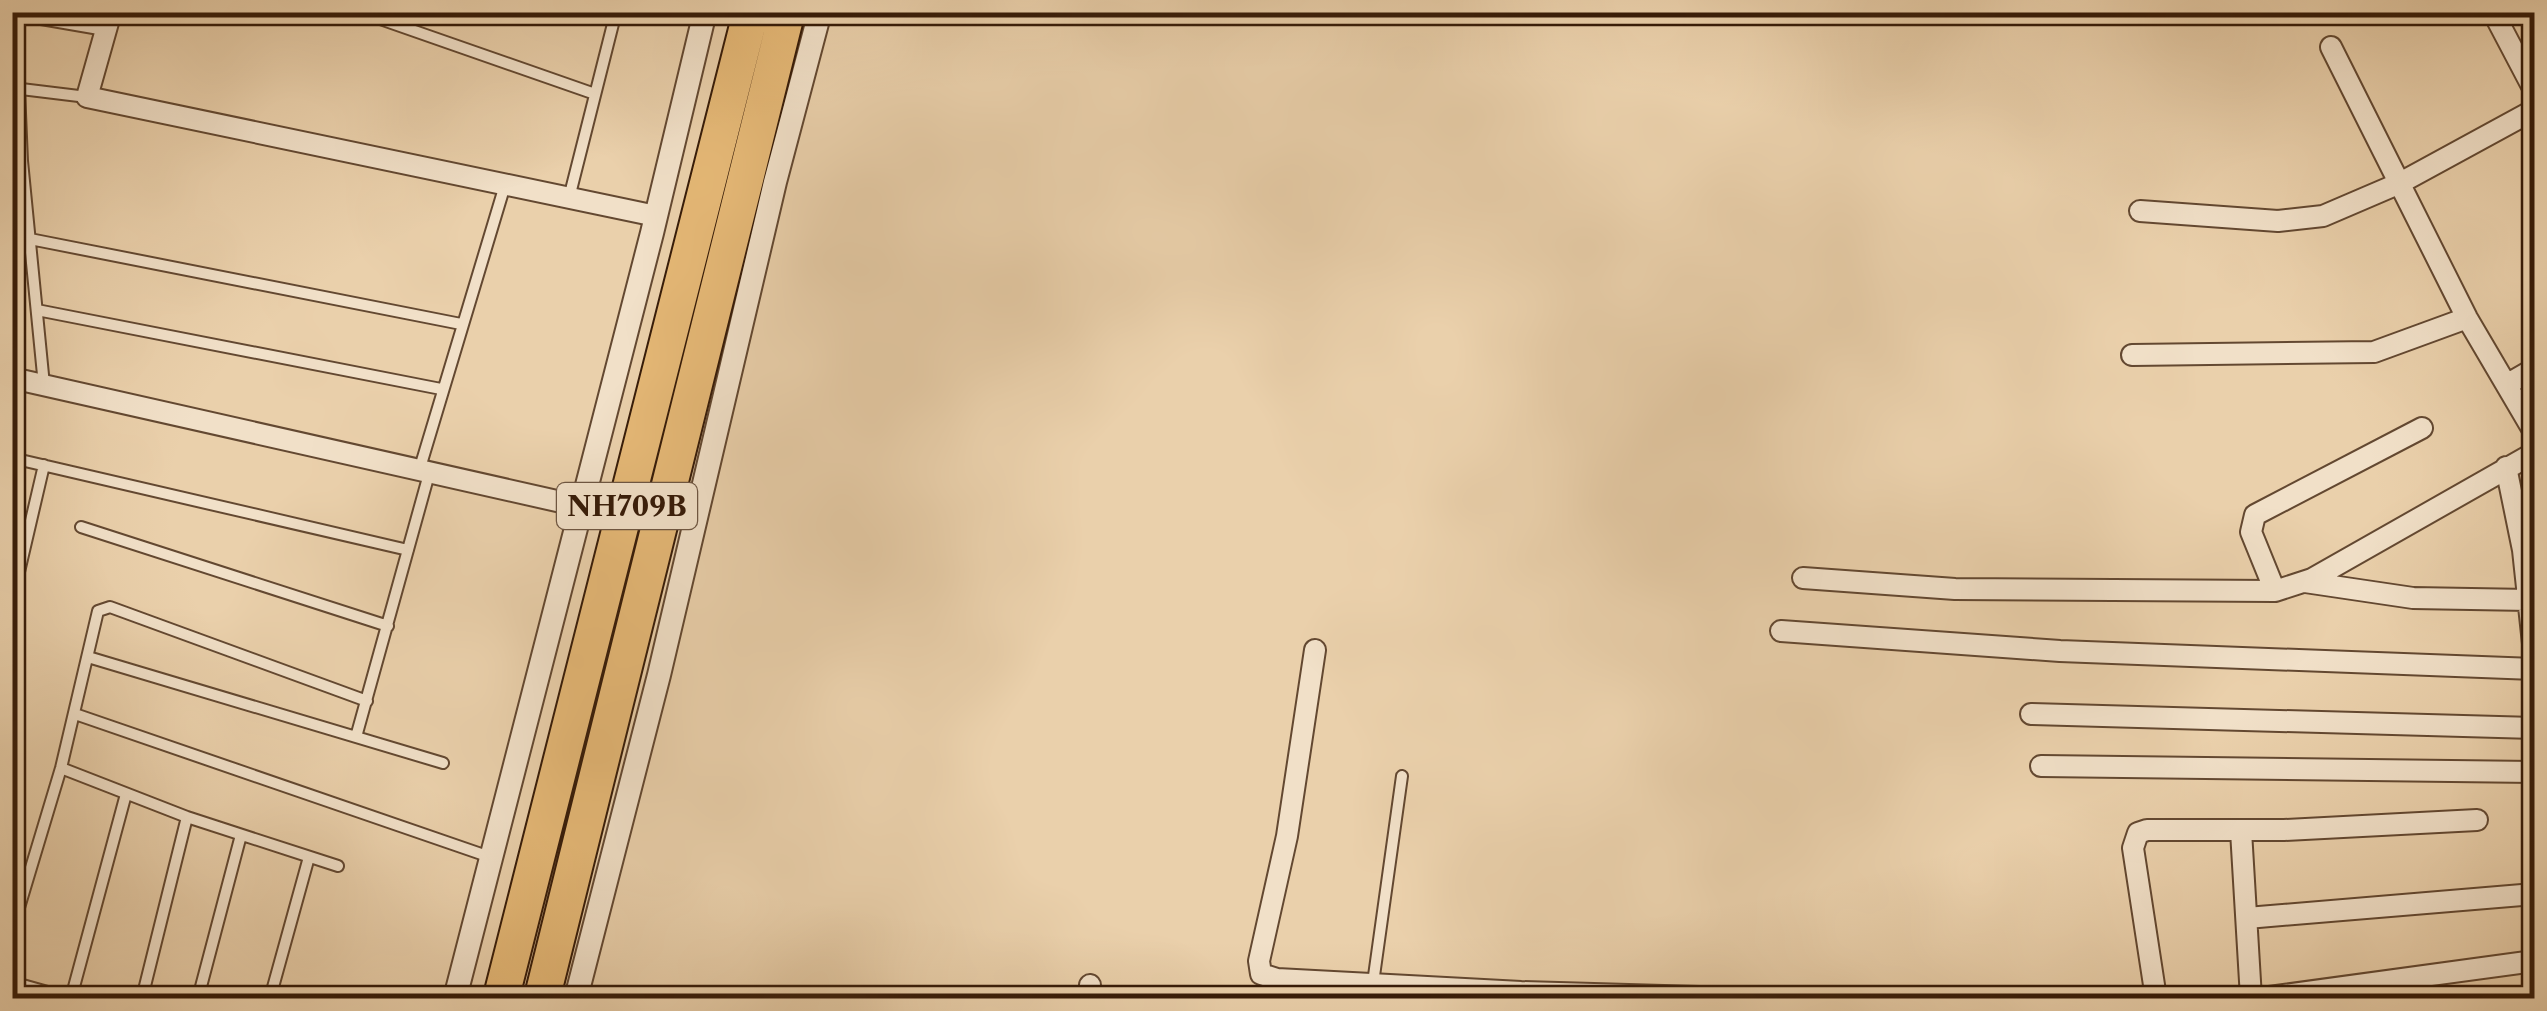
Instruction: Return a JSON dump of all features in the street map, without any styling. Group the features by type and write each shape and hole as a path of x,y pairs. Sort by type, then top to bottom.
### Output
{"highway":[{"name":"NH709B","path":"501,998 751,12"},
{"name":"NH709B","path":"542,998 788,12"}],"street":[{"path":"455,998 705,12"},
{"path":"576,998 820,12"},
{"path":"2493,12 2534,90"},
{"path":"108,21 87,97 656,216"},
{"path":"2330,47 2467,318 2534,432"},
{"path":"2140,211 2278,222 2310,219 2400,183 2534,110"},
{"path":"2132,356 2374,352 2467,318"},
{"path":"2508,384 2534,370"},
{"path":"12,378 580,506"},
{"path":"2274,591 2251,532 2255,515 2422,428"},
{"path":"1803,578 1955,588 2274,591 2305,582 2534,453"},
{"path":"2506,468 2529,547 2534,653"},
{"path":"2305,582 2413,598 2531,594"},
{"path":"1781,631 2060,651 2534,669"},
{"path":"1314,650 1284,855 1259,968 1261,974 1277,979 1734,998"},
{"path":"2030,714 2534,728"},
{"path":"2041,766 2534,772"},
{"path":"2156,998 2133,841 2138,833 2477,820"},
{"path":"2241,831 2251,998"},
{"path":"2246,918 2534,894"},
{"path":"2262,998 2534,961"}],"lane":[{"path":"360,12 595,94"},
{"path":"568,198 616,12"},
{"path":"12,14 108,21"},
{"path":"44,384 30,239 17,160 16,89 87,97"},
{"path":"356,737 408,550 441,389 505,185"},
{"path":"30,239 462,324"},
{"path":"37,310 441,389"},
{"path":"12,458 408,550"},
{"path":"12,602 44,465"},
{"path":"82,527 388,626"},
{"path":"12,931 60,768 98,611 110,607 367,701"},
{"path":"88,657 442,763"},
{"path":"74,714 491,857"},
{"path":"60,768 187,817 338,866"},
{"path":"1373,983 1402,776"},
{"path":"12,982 70,998 126,794"},
{"path":"142,998 187,817"},
{"path":"198,998 241,834"},
{"path":"270,998 309,857"}]}
